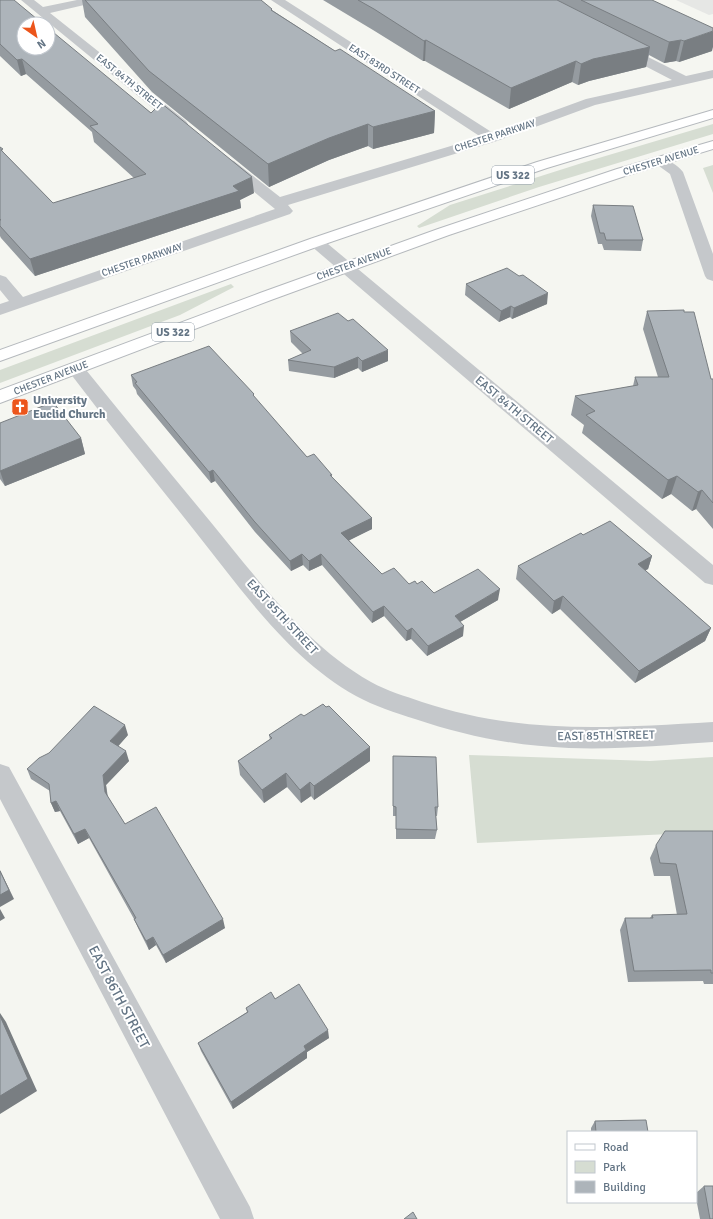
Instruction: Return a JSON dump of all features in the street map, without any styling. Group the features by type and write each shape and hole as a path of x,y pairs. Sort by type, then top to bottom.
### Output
{"main road":[{"name":"US 322","path":"0,356 316,242 542,165 713,114"},
{"name":"CHESTER AVENUE","path":"0,397 345,267 513,207 713,145"}],"street":[{"name":"EAST 84TH STREET","path":"27,0 188,130"},
{"path":"42,11 93,0"},
{"name":"EAST 83RD STREET","path":"277,0 492,138"},
{"path":"610,44 684,81"},
{"name":"CHESTER PARKWAY","path":"0,310 380,171 492,138 591,102 713,74"},
{"path":"219,155 281,207"},
{"path":"659,161 676,172 713,276"},
{"name":"EAST 84TH STREET","path":"316,242 713,577"},
{"path":"0,280 19,303"},
{"name":"EAST 85TH STREET","path":"76,369 232,562 294,634 319,657 346,678 364,689 410,708 452,722 504,732 592,738 713,732"},
{"name":"EAST 86TH STREET","path":"0,775 238,1219"}],"shaded area":[{"path":"676,0 713,0 713,14 709,15"}],"green space":[{"path":"713,124 713,134 539,187 419,228 417,226 450,205 582,163"},
{"path":"713,165 713,193 703,168"},
{"path":"231,284 234,287 180,315 0,383 0,370"},
{"path":"469,755 650,761 713,757 713,832 477,843"}],"building":[{"path":"0,0 14,0 33,16 16,16 16,56 56,56 56,35 151,113 161,103 252,177 233,186 239,191 30,259 0,226 0,147 3,149 1,150 53,203 146,174 90,126 98,124 22,59 17,60 0,44"},
{"path":"85,0 261,0 272,9 271,10 335,51 340,49 435,111 373,127 368,124 329,138 268,164 149,71"},
{"path":"358,0 557,0 650,47 593,59 581,64 576,61 511,88 426,40 424,41"},
{"path":"581,0 652,0 713,28 713,31 684,41 669,42"},
{"path":"593,205 633,206 643,240 606,240 604,233 600,233"},
{"path":"507,268 519,276 523,275 548,293 514,308 511,306 501,311 466,284"},
{"path":"684,310 684,312 694,312 711,379 713,379 713,503 702,490 698,492 677,476 668,480 586,415 595,411 575,396 638,385 635,377 669,377 647,311"},
{"path":"338,313 348,321 353,319 388,350 362,361 358,357 334,367 288,360 311,350 290,331"},
{"path":"209,346 254,394 253,395 307,457 314,454 332,475 330,475 372,518 341,533 382,574 394,568 409,584 415,581 417,584 422,581 434,593 478,569 500,589 455,616 464,626 428,646 412,628 407,631 384,606 373,612 321,554 309,561 302,554 290,561 254,521 213,470 209,472 135,383 137,382 131,375"},
{"path":"53,402 81,438 0,471 0,423"},
{"path":"610,521 652,556 638,564 711,628 639,671 563,596 554,601 518,566 581,533 583,535"},
{"path":"323,704 326,707 329,706 370,747 314,786 310,782 300,790 286,773 262,790 238,761 272,738 269,735 301,714 304,716"},
{"path":"94,706 125,725 110,741 126,751 103,775 105,792 125,824 156,807 223,919 163,955 153,937 146,941 134,919 136,918 85,829 74,834 56,801 51,803 49,784 27,769 39,758 49,753"},
{"path":"393,756 436,757 438,807 435,807 437,830 396,829 396,807 393,806"},
{"path":"665,831 713,831 713,973 711,973 711,970 634,971 625,918 653,918 652,915 687,914 676,864 660,863 656,845"},
{"path":"0,871 9,890 0,895"},
{"path":"299,984 328,1030 304,1046 306,1050 231,1102 198,1043 248,1012 246,1008 271,992 275,999"},
{"path":"0,1016 28,1079 0,1096"},
{"path":"646,1120 648,1131 596,1131 595,1121"},
{"path":"704,1186 713,1186 713,1219 710,1219"},
{"path":"413,1212 417,1219 404,1219"}],"place":[{"name":"University Euclid Church","path":"20,407"}]}
